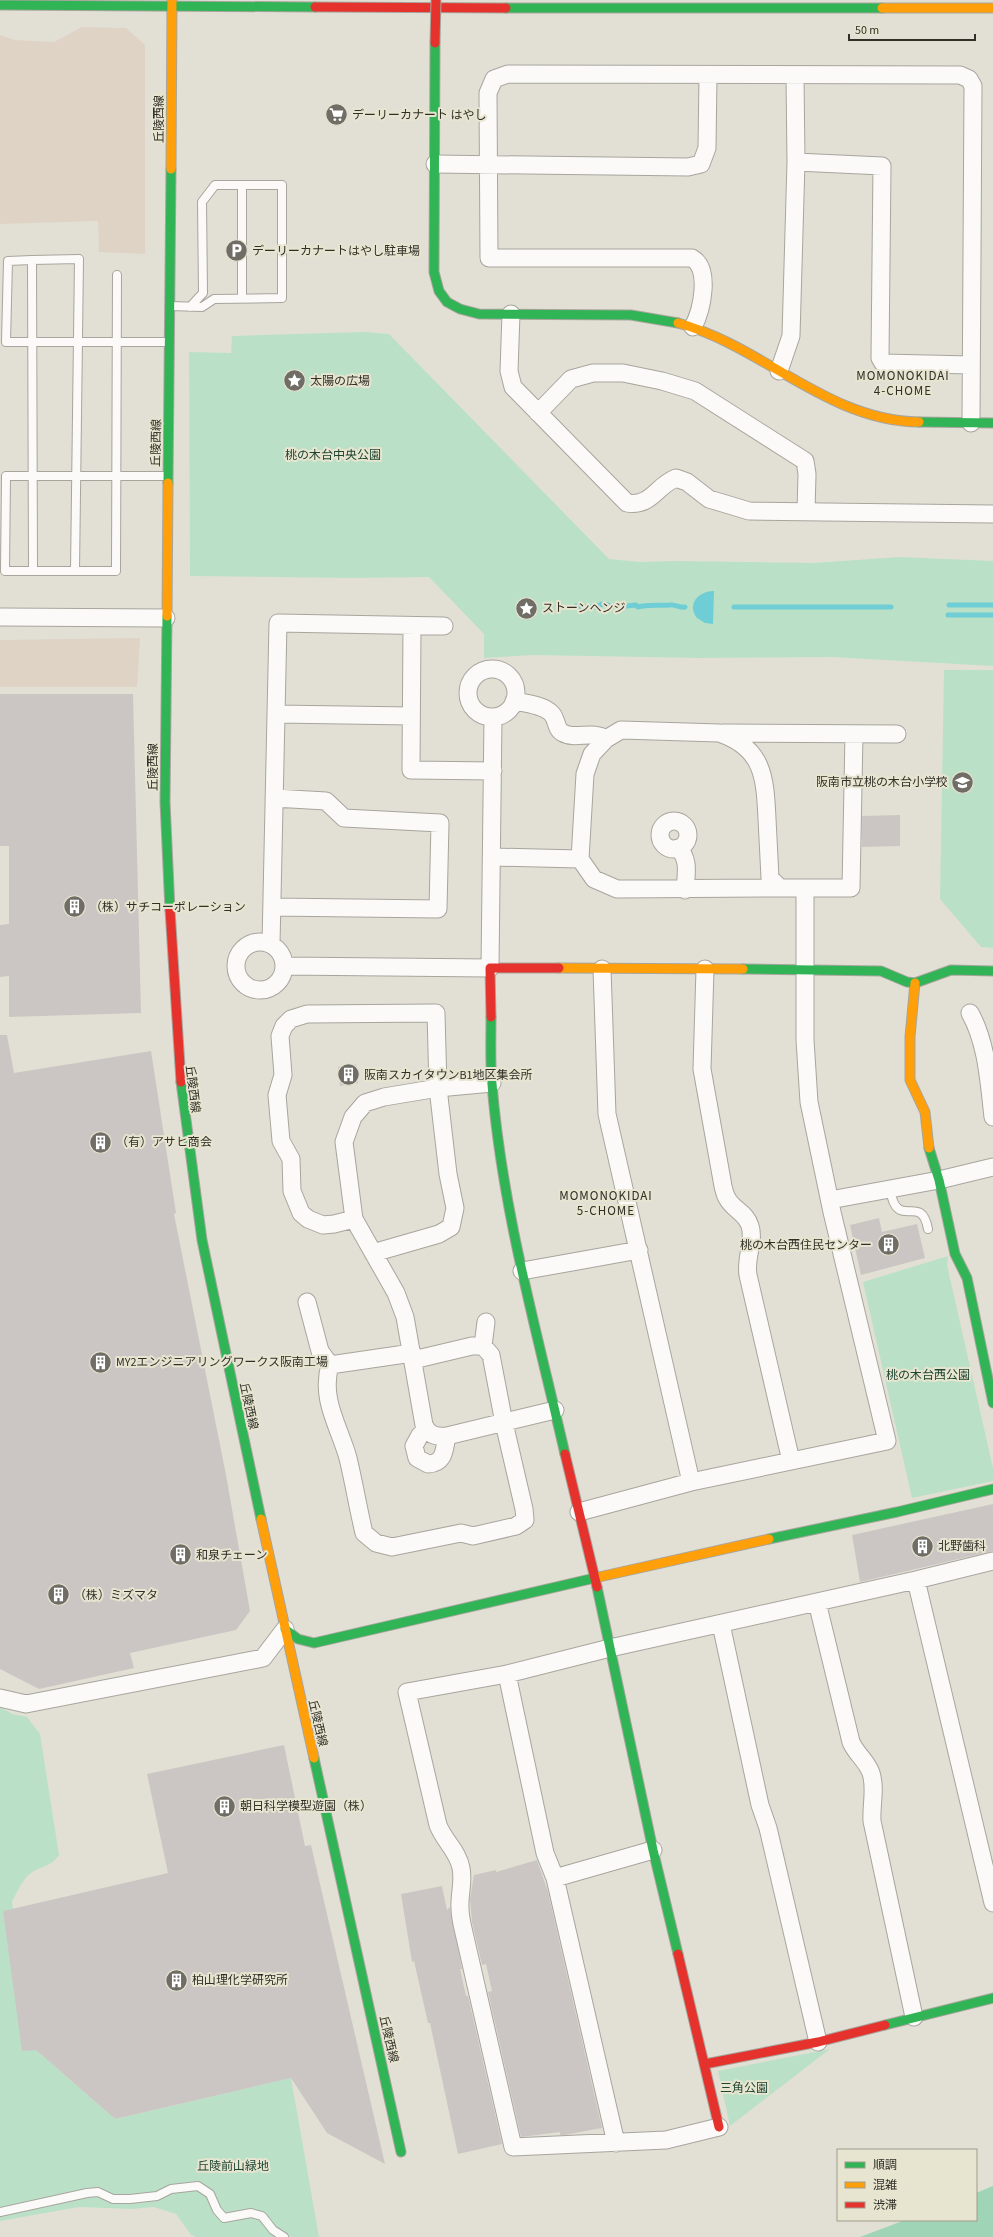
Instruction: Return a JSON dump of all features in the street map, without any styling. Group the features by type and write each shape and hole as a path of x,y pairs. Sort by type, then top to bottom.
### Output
{"street":[{"path":"436,0 434,272 438,292 448,303 463,310 479,314 631,315 663,319 693,327 728,343 837,403 868,415 907,422 993,423"},
{"path":"0,5 172,3 993,8"},
{"name":"丘陵西線","path":"172,3 165,802 178,1063 202,1240 285,1629 402,2152"},
{"path":"693,327 699,315 703,270 699,262 692,258 489,258 488,93 494,79 508,74 708,76 960,75 969,79 973,86 971,423"},
{"path":"435,164 688,167 701,164 706,148 708,76"},
{"path":"780,372 791,336 796,162 795,76"},
{"path":"796,162 882,166 880,358 884,363 971,365"},
{"path":"511,314 509,371 513,387 627,502 637,504 645,502 666,482 676,478 687,482 709,499 749,511 993,514"},
{"path":"538,413 571,379 593,373 623,373 662,381 695,391 805,461 807,474 806,512"},
{"path":"0,617 166,618"},
{"path":"271,944 255,942 241,952 236,962 240,979 249,987 263,989 278,981 284,966 282,957 271,944 278,623 444,626"},
{"path":"412,626 411,770 493,771"},
{"path":"496,670 510,678 516,693 514,701 504,714 494,718 476,711 468,697 470,683 480,672 496,670"},
{"path":"514,701 542,708 552,714 560,731 564,734 593,734 606,738"},
{"path":"277,714 411,716"},
{"path":"494,718 490,968 492,1083 498,1139 522,1271 595,1578 610,1648 653,1850 719,2127 666,2140 513,2147 459,1908 463,1880 461,1868 452,1846 442,1836 438,1825 407,1692 507,1674 610,1648 916,1580 993,1561"},
{"path":"854,734 851,888 685,890 616,889 594,879 580,859 585,774 592,754 606,738 621,730 719,733 897,734"},
{"path":"719,733 732,737 753,756 765,780 770,878 780,888"},
{"path":"272,907 438,909 440,823 344,818 326,801 274,798"},
{"path":"678,848 683,853 686,865 685,890"},
{"path":"492,857 580,859"},
{"path":"579,1512 691,1482 887,1441 830,1200 809,1102 804,969 805,889"},
{"path":"284,966 804,969 881,971 907,982 915,983 951,970 993,971"},
{"path":"602,969 607,1114 691,1482"},
{"path":"705,969 702,1069 723,1186 727,1198 746,1217 751,1227 746,1265 791,1461"},
{"path":"915,983 910,1037 910,1080 925,1112 928,1148 939,1180 955,1254 967,1278 993,1403"},
{"path":"354,1219 323,1225 308,1219 301,1213 292,1191 290,1159 281,1141 277,1095 283,1075 280,1036 284,1026 291,1018 307,1014 436,1013 438,1088 448,1174 455,1208 451,1227 440,1234 373,1253"},
{"path":"970,1013 976,1024 984,1055 993,1117"},
{"path":"492,1083 438,1088 384,1097 365,1103 353,1117 344,1142 354,1219 396,1293 405,1317 424,1425 428,1431 437,1437 447,1436 555,1410"},
{"path":"830,1200 939,1180 993,1167"},
{"path":"522,1271 639,1250"},
{"path":"307,1302 320,1351 330,1365 327,1390 331,1412 344,1442 364,1533 376,1543 392,1546 461,1533 473,1536 516,1526 525,1520 524,1509 504,1423 491,1355 483,1346 472,1346 412,1357 330,1365"},
{"path":"483,1346 486,1322"},
{"path":"428,1431 420,1435 414,1446 417,1458 428,1464 439,1461 443,1456 447,1436"},
{"path":"0,1698 26,1704 263,1658 285,1629 298,1639 314,1643 595,1578 993,1489"},
{"path":"916,1580 993,1902"},
{"path":"817,1602 851,1742 855,1751 867,1764 874,1785 872,1821 914,2017"},
{"path":"721,1624 760,1805 768,1828 818,2042"},
{"path":"507,1674 545,1853 555,1878 616,2143"},
{"path":"555,1878 653,1850"},
{"path":"705,2064 818,2042 993,1998"}],"lane":[{"path":"169,306 190,307 202,307 214,299 282,298 282,185 215,185 202,202 203,293 190,307"},
{"path":"242,185 242,298"},
{"path":"75,571 76,476 78,342 79,259 8,261 6,342 78,342 117,342 169,342"},
{"path":"32,260 33,571"},
{"path":"117,275 116,476 116,571 5,571 6,476 32,476 76,476 116,476 168,476"},
{"path":"890,1189 892,1203 895,1209 904,1212 912,1210 921,1213 926,1220 928,1229"},
{"path":"0,2212 87,2193 98,2192 113,2199 130,2199 157,2196 170,2189 198,2186 210,2194 224,2218 251,2213 262,2216 273,2230 284,2237"}],"shaded area":[{"path":"82,27 126,28 145,45 145,254 99,252 98,221 0,224 0,35 15,40 54,42"},
{"path":"140,638 137,687 0,687 0,640"}],"green space":[{"name":"桃の木台中央公園","path":"364,332 389,334 609,559 640,562 813,563 900,557 993,561 993,666 832,657 701,658 533,655 484,658 484,634 429,577 352,578 190,576 189,352 231,353 232,336"},
{"name":"阪南市立桃の木台小学校","path":"944,670 993,670 993,948 981,947 940,899"},
{"name":"桃の木台西公園","path":"948,1256 947,1265 993,1468 993,1481 912,1498 863,1282"},
{"name":"丘陵前山緑地","path":"0,1707 12,1714 27,1717 40,1734 59,1855 52,1862 35,1870 25,1879 12,1902 36,2050 115,2119 291,2078 319,2237 196,2237 191,2235 176,2214 154,2207 131,2209 79,2207 0,2221"},
{"name":"三角公園","path":"830,2049 730,2126 718,2071"},
{"path":"993,2186 993,2237 860,2237 902,2221 977,2221 977,2193"}],"water":[{"path":"714,591 713,624 705,623 697,618 694,613 694,603 703,593"}],"building":[{"name":"（株）サチコーポレーション","path":"0,694 133,694 141,1013 9,1017 9,976 0,977 0,925 9,924 9,846 0,846"},
{"path":"900,815 900,846 862,847 862,816"},
{"path":"0,1035 7,1035 14,1073 151,1051 176,1213 174,1214 226,1475 250,1611 236,1630 130,1653 134,1668 39,1689 0,1669"},
{"name":"阪南スカイタウンB1地区集会所","path":"356,1064 358,1083 340,1086 338,1067"},
{"name":"桃の木台西住民センター","path":"879,1218 882,1232 917,1224 925,1258 861,1275 850,1225"},
{"name":"北野歯科","path":"993,1504 993,1551 860,1582 852,1535"},
{"name":"柏山理化学研究所","path":"284,1745 305,1846 311,1845 385,2164 327,2133 291,2078 115,2119 36,2050 22,2051 3,1911 168,1873 147,1774"},
{"path":"537,1860 548,1892 602,2128 564,2135 560,2135 560,2132 521,2137 488,1992 492,1991 486,1964 482,1965 472,1922 470,1899 474,1875 496,1870 496,1872"},
{"path":"442,1886 447,1910 450,1907 462,1969 460,1969 466,1996 468,1996 502,2144 458,2154 430,2023 428,2023 414,1961 412,1962 401,1894"}],"waterway":[{"path":"576,606 595,607 602,604 618,607 636,605 638,607 672,605 685,607"},
{"path":"949,605 993,605"},
{"path":"734,607 891,607"},
{"path":"948,615 993,615"}],"traffic: fast":[{"path":"0,5 315,7"},
{"path":"506,8 882,8"},
{"path":"435,43 434,272 439,291 447,302 460,309 479,314 631,315 678,323"},
{"path":"168,483 171,169"},
{"path":"919,422 993,423"},
{"path":"167,616 165,802 170,910"},
{"path":"743,969 881,971 907,982 915,983 951,970 993,971"},
{"path":"491,1017 492,1084 504,1177 512,1224 532,1316 565,1454"},
{"path":"181,1082 202,1240 261,1519"},
{"path":"929,1148 939,1180 955,1254 967,1278 993,1403"},
{"path":"769,1539 897,1512 993,1489"},
{"path":"285,1629 298,1639 314,1643 599,1577"},
{"path":"597,1587 653,1850 678,1954"},
{"path":"314,1758 401,2152"},
{"path":"885,2025 993,1998"}],"traffic: slow":[{"path":"171,169 172,0"},
{"path":"882,8 993,8"},
{"path":"678,323 709,334 739,348 796,381 855,409 886,418 919,422"},
{"path":"167,616 168,483"},
{"path":"559,968 743,969"},
{"path":"915,983 910,1037 910,1080 925,1112 929,1148"},
{"path":"261,1519 314,1758"},
{"path":"599,1577 769,1539"}],"traffic: jam":[{"path":"435,43 436,0"},
{"path":"315,7 506,8"},
{"path":"170,910 181,1082"},
{"path":"491,1017 490,968 559,968"},
{"path":"565,1454 597,1587"},
{"path":"678,1954 719,2127"},
{"path":"705,2064 818,2042 885,2025"}],"place":[{"name":"デーリーカナート はやし","path":"336,115"},
{"name":"デーリーカナートはやし駐車場","path":"237,251"},
{"name":"太陽の広場","path":"294,381"},
{"name":"ストーンヘンジ","path":"526,608"},
{"name":"阪南市立桃の木台小学校","path":"963,782"},
{"name":"（株）サチコーポレーション","path":"74,907"},
{"name":"阪南スカイタウンB1地区集会所","path":"348,1075"},
{"name":"（有）アサヒ商会","path":"100,1142"},
{"name":"桃の木台西住民センター","path":"888,1245"},
{"name":"MY2エンジニアリングワークス阪南工場","path":"101,1362"},
{"name":"北野歯科","path":"923,1546"},
{"name":"和泉チェーン","path":"181,1555"},
{"name":"（株）ミズマタ","path":"59,1595"},
{"name":"朝日科学模型遊園（株）","path":"225,1806"},
{"name":"柏山理化学研究所","path":"177,1980"}],"district":[{"name":"MOMONOKIDAI 4-CHOME","path":"903,382"},
{"name":"MOMONOKIDAI 5-CHOME","path":"606,1202"}]}
